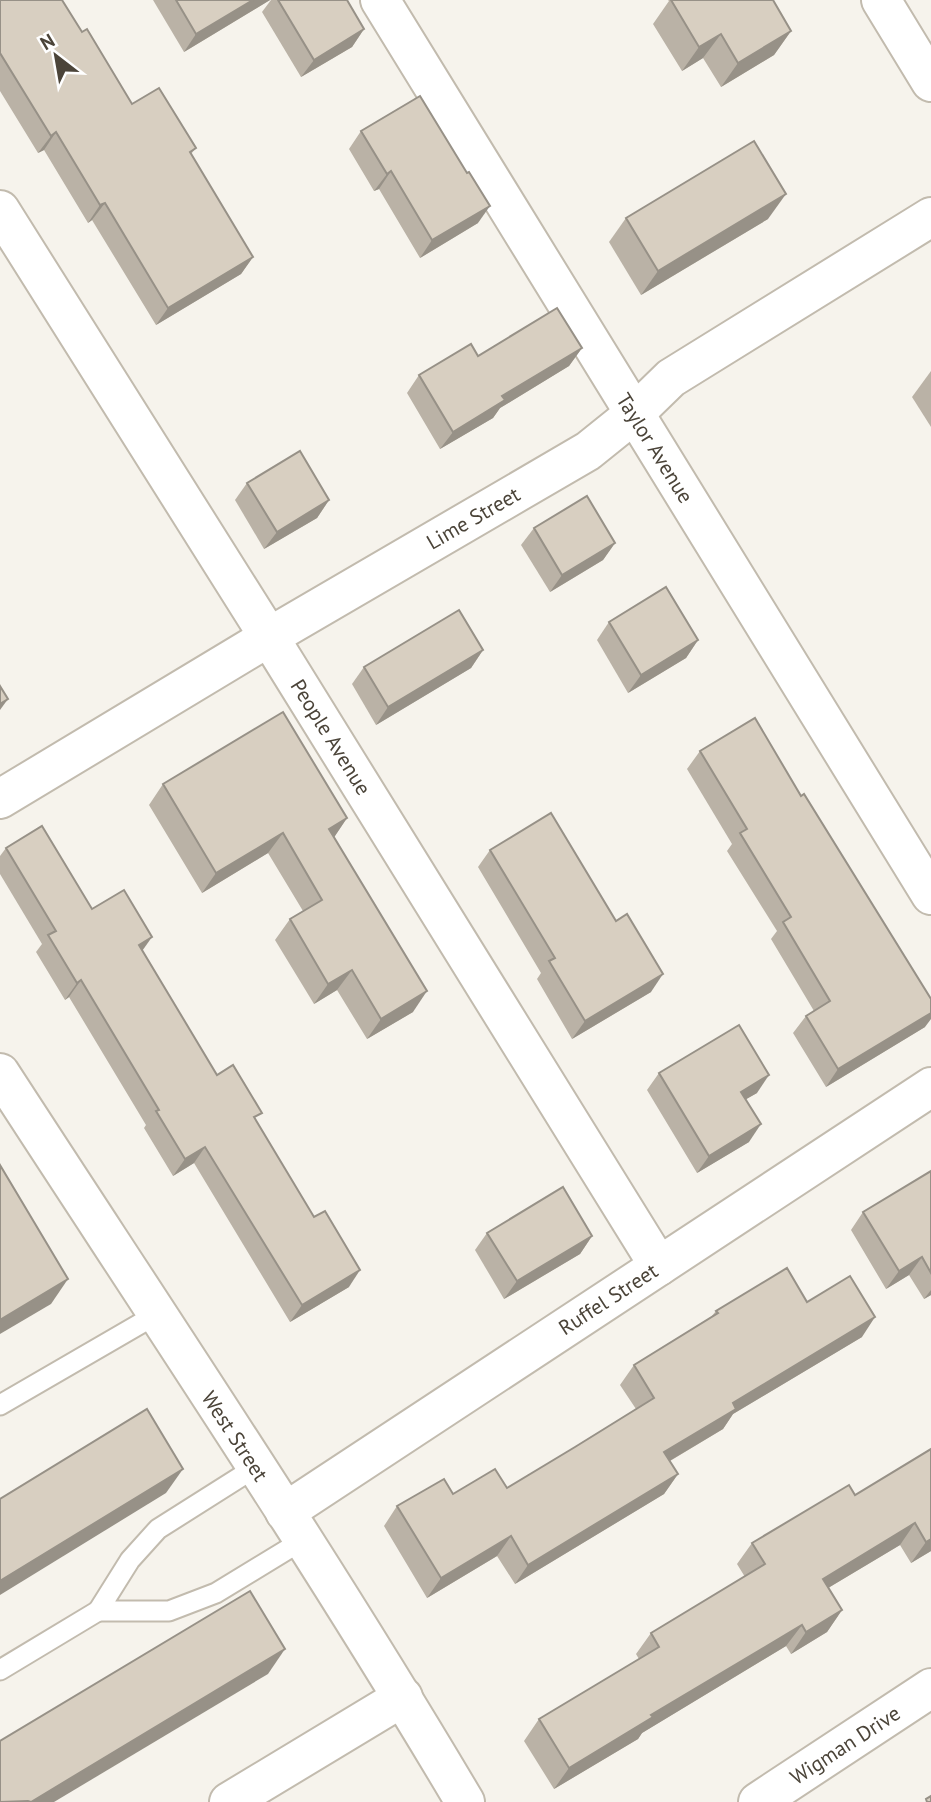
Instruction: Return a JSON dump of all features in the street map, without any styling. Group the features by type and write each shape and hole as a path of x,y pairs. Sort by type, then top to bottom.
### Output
{"street":[{"name":"Taylor Avenue","path":"380,0 931,895"},
{"path":"881,0 931,82"},
{"name":"People Avenue","path":"0,210 269,637 659,1266"},
{"name":"Lime Street","path":"0,799 269,637 588,451 634,414 671,378 931,217"},
{"name":"West Street","path":"0,1073 294,1526 465,1802"},
{"name":"Ruffel Street","path":"294,1526 659,1266 931,1087"},
{"name":"Wigman Drive","path":"758,1802 931,1688"},
{"path":"229,1802 402,1697"}],"lane":[{"path":"0,1405 157,1314"},
{"path":"0,1670 98,1611 130,1560 158,1529 256,1467"},
{"path":"98,1611 169,1611 216,1593 294,1526"}],"building":[{"path":"0,0 62,0 82,32 87,29 132,104 159,88 196,148 190,152 253,257 168,308 105,203 100,205 56,132 51,136 0,53"},
{"path":"176,0 253,0 196,34"},
{"path":"278,0 347,0 364,29 314,60"},
{"path":"671,0 773,0 791,31 738,63 721,34 699,47"},
{"path":"420,96 490,206 432,240 391,171 387,174 361,131"},
{"path":"754,141 786,194 658,271 626,218"},
{"path":"557,308 582,348 502,396 505,400 453,432 419,375 471,344 478,356"},
{"path":"300,451 329,500 277,532 247,483"},
{"path":"587,496 615,543 562,575 534,528"},
{"path":"666,587 698,640 641,675 609,622"},
{"path":"459,610 483,650 388,707 364,667"},
{"path":"0,686 8,699 0,704"},
{"path":"283,712 347,818 329,829 427,991 381,1019 352,970 328,984 290,919 322,900 283,833 216,873 163,784"},
{"path":"755,718 801,796 804,794 931,999 931,1013 838,1069 806,1016 830,1001 783,922 791,917 740,833 747,829 700,751"},
{"path":"551,813 616,921 627,914 663,974 585,1021 549,961 555,958 490,850"},
{"path":"42,826 92,909 124,890 152,937 139,945 217,1075 233,1065 262,1113 254,1117 314,1217 325,1211 360,1270 302,1305 205,1147 185,1159 156,1111 159,1110 81,980 77,983 48,935 56,931 6,848"},
{"path":"739,1025 769,1075 741,1092 761,1124 709,1156 659,1073"},
{"path":"0,1165 68,1279 0,1320"},
{"path":"931,1171 931,1273 922,1257 899,1271 863,1212"},
{"path":"563,1187 592,1236 517,1281 487,1233"},
{"path":"787,1268 807,1302 850,1276 875,1317 733,1403 736,1409 664,1452 678,1474 528,1565 511,1536 441,1578 397,1506 444,1479 453,1494 495,1469 507,1488 575,1447 654,1398 634,1365"},
{"path":"147,1409 183,1469 0,1581 0,1499"},
{"path":"931,1449 931,1539 926,1542 915,1523 823,1579 842,1610 806,1632 802,1625 651,1715 653,1717 569,1768 539,1719 659,1647 651,1633 765,1564 752,1543 849,1485 855,1495"},
{"path":"250,1591 285,1649 31,1802 0,1802 0,1741"}]}
